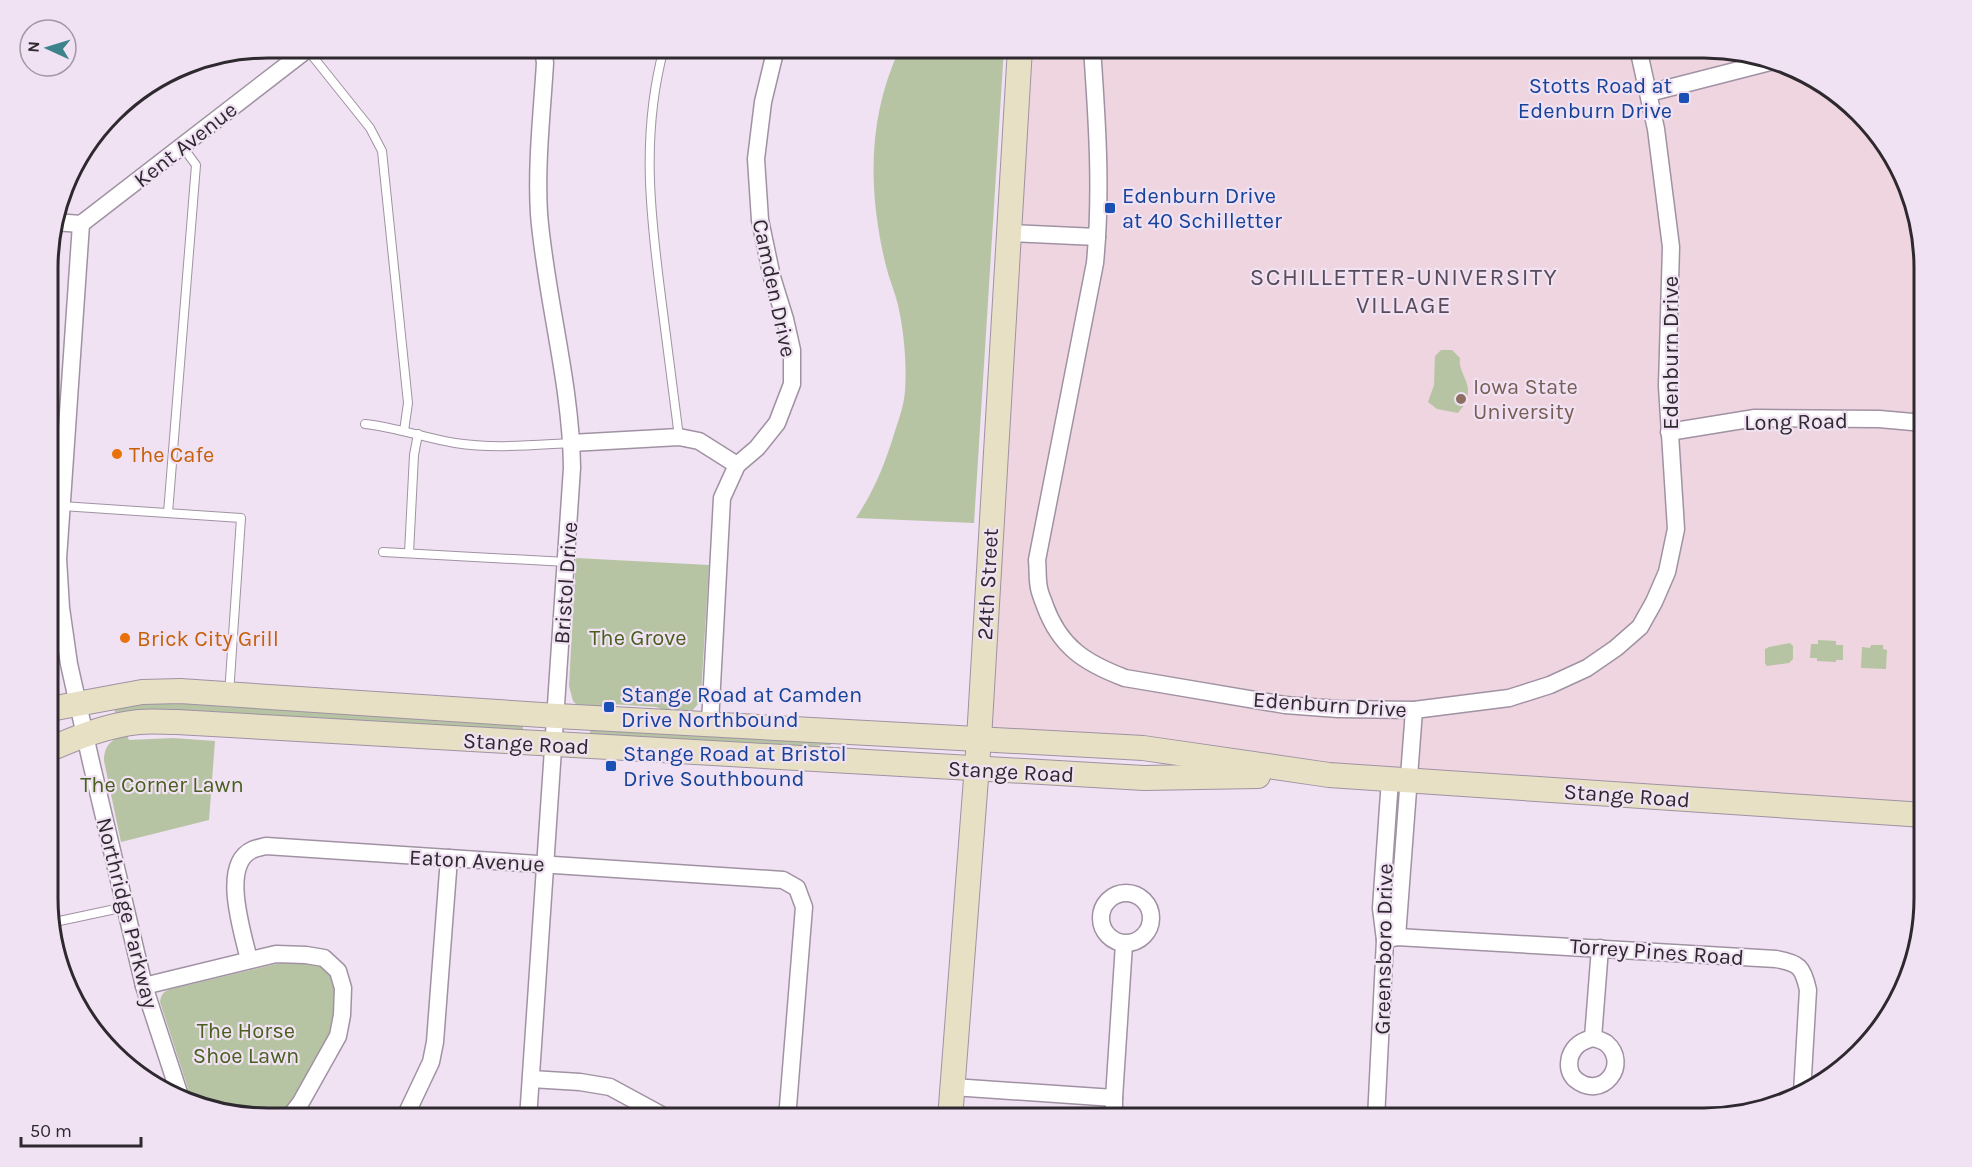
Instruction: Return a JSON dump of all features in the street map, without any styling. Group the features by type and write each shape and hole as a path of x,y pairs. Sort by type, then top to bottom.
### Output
{"main road":[{"name":"24th Street","path":"951,1108 979,739 1019,58"},
{"name":"Stange Road","path":"58,708 141,692 180,691 557,716 1143,748 1329,775 1913,814"},
{"name":"Stange Road","path":"58,746 85,735 139,722 177,722 1144,778 1329,775"}],"street":[{"name":"Kent Avenue","path":"81,224 295,58"},
{"name":"Bristol Drive","path":"529,1108 572,468 572,443 539,214 538,175 544,58"},
{"name":"Camden Drive","path":"710,723 722,498 737,465 757,448 777,423 792,384 792,350 772,277 760,220 756,159 763,102 774,58"},
{"name":"Edenburn Drive","path":"1092,58 1099,208 1097,237 1095,263 1037,560 1039,589 1050,619 1061,638 1078,655 1101,669 1125,678 1285,705 1338,709 1414,710 1509,698 1550,685 1587,668 1616,648 1640,627 1667,572 1676,529 1667,386 1671,247 1661,159 1640,58"},
{"path":"1649,93 1756,66"},
{"path":"64,223 81,224"},
{"name":"Northridge Parkway","path":"58,532 62,506 81,224"},
{"path":"1009,233 1097,237"},
{"name":"Long Road","path":"1669,432 1755,418 1879,419 1913,422"},
{"path":"572,443 679,437 699,441 737,465"},
{"name":"Northridge Parkway","path":"58,585 69,664 125,907 144,986 177,1087"},
{"name":"Greensboro Drive","path":"1377,1108 1391,938 1400,780 1414,710"},
{"name":"Eaton Avenue","path":"249,960 234,884 239,863 251,850 266,846 783,880 797,888 804,907 788,1108"},
{"path":"409,1108 431,1062 435,1042 449,858"},
{"name":"Torrey Pines Road","path":"1391,938 1600,948 1776,959 1790,962 1799,966 1805,975 1808,990 1803,1083"},
{"path":"1114,1108 1124,944"},
{"path":"1593,1038 1600,948"},
{"path":"144,986 276,954 324,958 338,971 343,988 342,1015 338,1036 296,1108"},
{"path":"531,1079 580,1082 610,1087 649,1108"},
{"path":"953,1088 1114,1098"}],"lane":[{"path":"314,58 370,128 382,151 408,403 404,431"},
{"path":"662,58 652,103 648,153 652,228 679,437"},
{"path":"168,513 196,165 182,146"},
{"path":"364,423 455,443 497,447 572,443"},
{"path":"408,553 414,455 418,434"},
{"path":"62,506 241,518 229,694"},
{"path":"383,552 567,562"},
{"path":"60,921 125,907"}],"shaded area":[{"name":"Iowa State University","path":"1019,58 1704,58 1731,60 1784,74 1808,87 1831,102 1852,120 1878,152 1892,176 1902,201 1913,255 1913,813 979,739"}],"green space":[{"path":"896,58 1003,58 974,523 856,518 869,497 883,465 901,412 905,391 902,326 880,238 874,183 876,128 889,74"},
{"path":"1441,350 1452,350 1460,358 1468,396 1458,413 1437,409 1428,402 1434,385 1435,356"},
{"name":"The Grove","path":"576,558 709,565 701,695 699,703 691,712 670,712 656,707 610,704 595,709 579,707 573,701 569,686"},
{"path":"1818,640 1836,641 1836,645 1843,645 1843,660 1817,661 1817,658 1810,658 1811,644 1818,644"},
{"path":"1790,643 1793,646 1793,659 1789,663 1767,666 1765,649"},
{"path":"1871,645 1883,645 1883,649 1887,650 1886,669 1861,668 1862,647 1870,648"},
{"path":"170,701 523,725 523,737 116,717 114,707"},
{"path":"590,729 831,742 831,745 741,749 590,741"},
{"name":"The Corner Lawn","path":"127,735 129,740 173,738 215,741 209,820 121,842 104,761 105,751 110,743"},
{"name":"The Horse Shoe Lawn","path":"285,962 320,965 325,967 332,976 336,991 335,1017 323,1050 287,1108 241,1107 190,1093 160,1002 162,995 171,989"}],"place":[{"name":"Stotts Road at Edenburn Drive","path":"1684,98"},
{"name":"Edenburn Drive at 40 Schilletter","path":"1110,208"},
{"name":"Iowa State University","path":"1461,399"},
{"name":"The Cafe","path":"117,454"},
{"name":"Brick City Grill","path":"125,638"},
{"name":"Stange Road at Camden Drive Northbound","path":"609,707"},
{"name":"Stange Road at Bristol Drive Southbound","path":"611,766"}],"district":[{"name":"SCHILLETTER-UNIVERSITY VILLAGE","path":"1404,291"}]}
